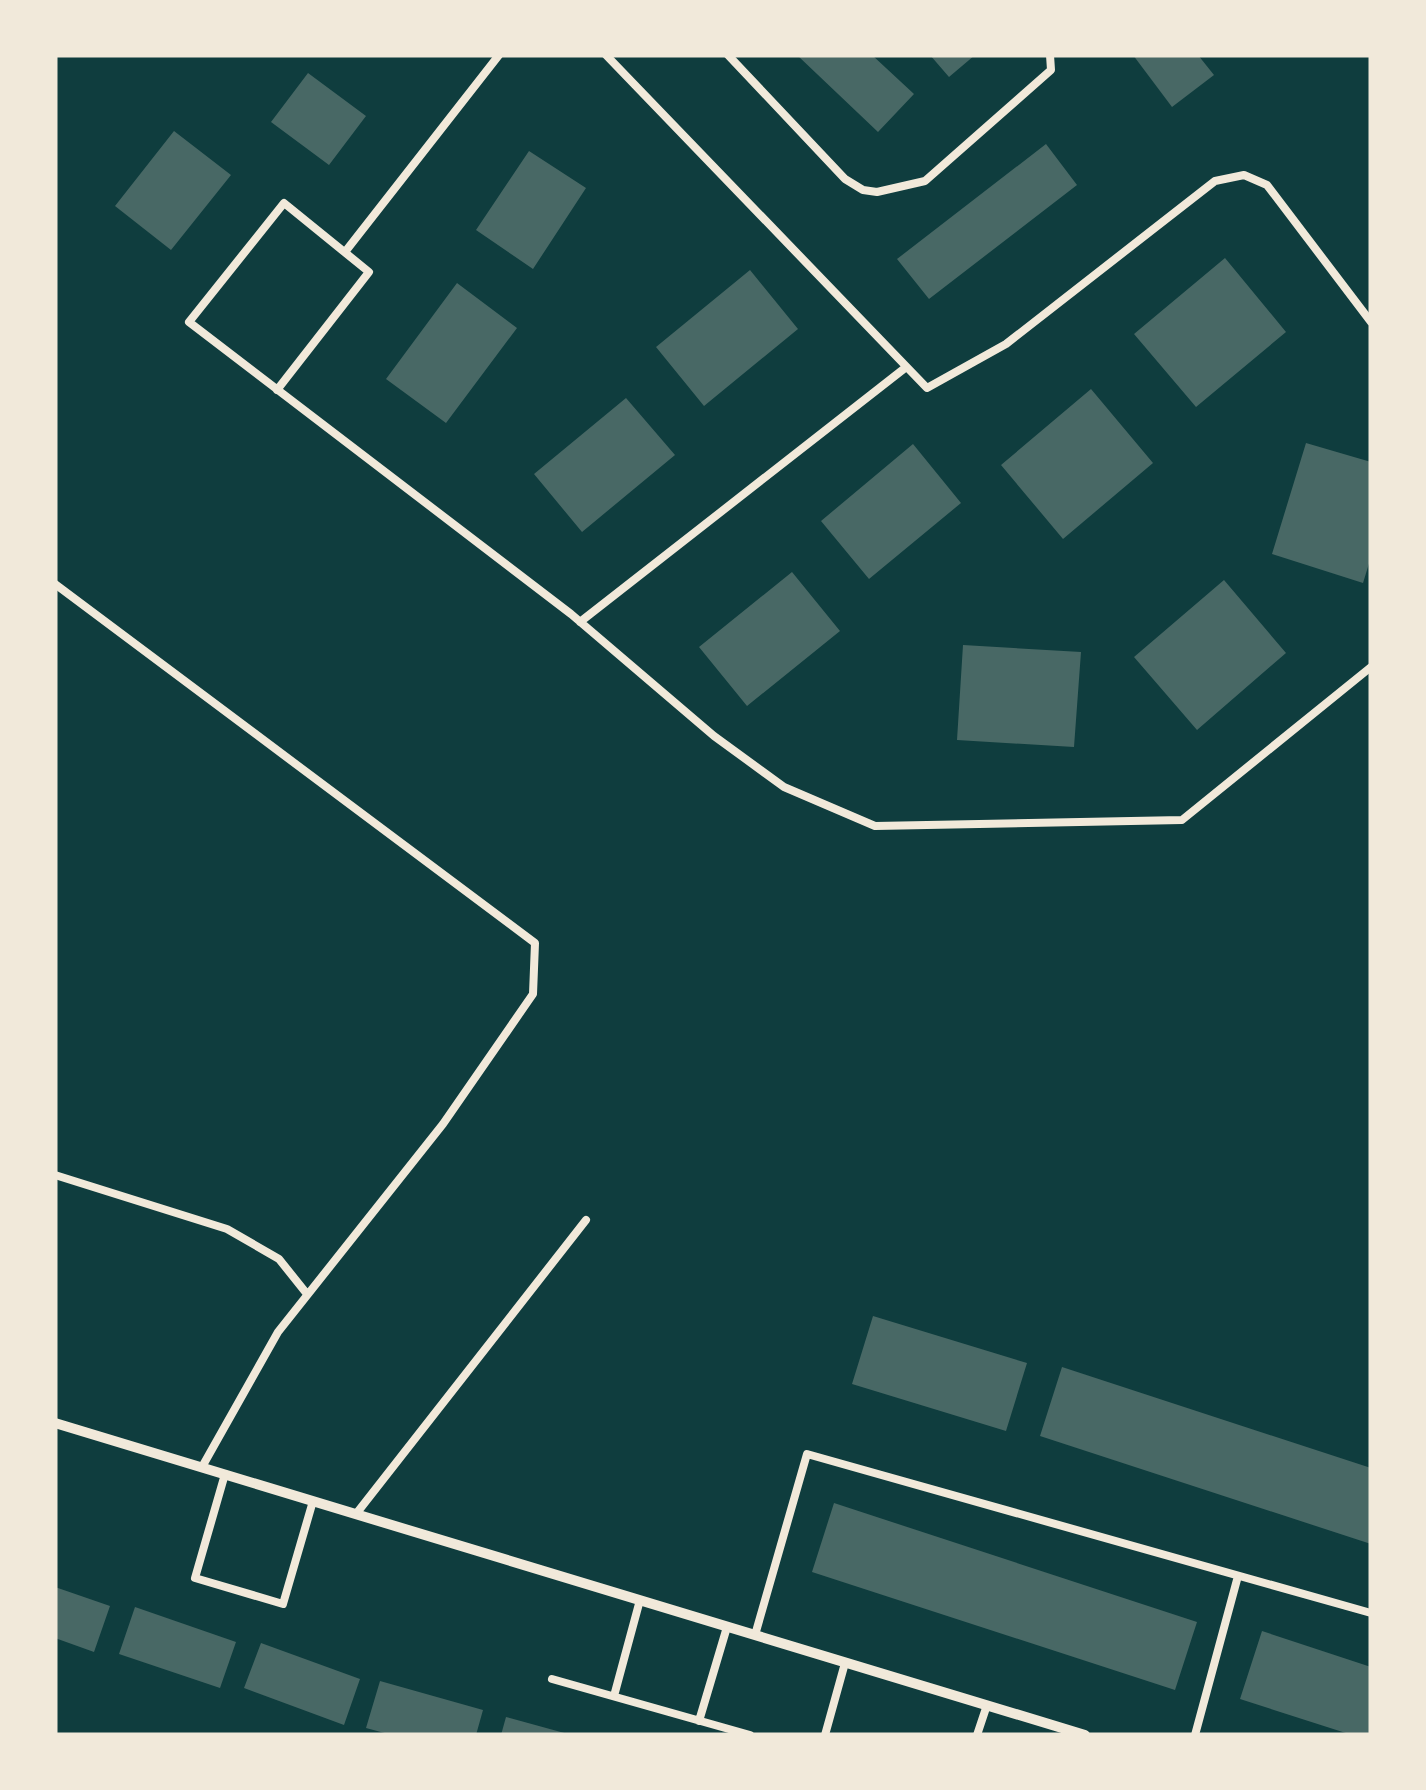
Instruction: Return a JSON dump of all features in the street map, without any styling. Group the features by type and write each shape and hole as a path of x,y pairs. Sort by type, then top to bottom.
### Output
{"street":[{"path":"55,1423 1085,1735"}],"lane":[{"path":"345,252 499,55"},
{"path":"606,55 927,388 1006,344 1215,181 1244,175 1267,186 1371,322"},
{"path":"728,55 845,179 863,190 878,192 925,181 1051,70 1050,55"},
{"path":"277,390 369,272 284,203 188,322 580,622 714,736 784,787 875,826 1182,820 1371,666"},
{"path":"580,622 906,368"},
{"path":"55,584 535,943 533,994 442,1124 278,1332 202,1468"},
{"path":"55,1175 227,1229 279,1259 308,1294"},
{"path":"356,1514 586,1220"},
{"path":"756,1635 807,1454 1371,1613"},
{"path":"225,1474 194,1578 283,1604 313,1501"},
{"path":"1195,1735 1238,1576"},
{"path":"614,1696 640,1600"},
{"path":"699,1721 728,1627"},
{"path":"825,1735 845,1663"},
{"path":"552,1679 750,1735"},
{"path":"977,1735 986,1704"}],"building":[{"path":"797,55 872,55 914,94 878,132"},
{"path":"930,55 975,55 949,77"},
{"path":"1133,55 1198,55 1214,75 1172,107"},
{"path":"308,73 366,116 329,165 271,122"},
{"path":"174,131 231,175 171,250 115,206"},
{"path":"1046,144 1077,185 929,299 897,259"},
{"path":"529,151 586,188 533,269 476,230"},
{"path":"1225,258 1286,332 1196,407 1134,334"},
{"path":"750,270 798,329 704,406 656,347"},
{"path":"457,283 517,328 446,423 386,379"},
{"path":"1091,389 1153,463 1063,539 1001,465"},
{"path":"626,398 675,455 582,532 534,474"},
{"path":"1306,443 1371,462 1371,557 1363,583 1272,554"},
{"path":"913,444 961,503 869,579 821,521"},
{"path":"792,572 840,631 747,706 699,647"},
{"path":"1224,580 1286,653 1197,730 1134,657"},
{"path":"963,645 1081,652 1074,747 957,740"},
{"path":"873,1316 1027,1363 1006,1431 852,1384"},
{"path":"1062,1367 1371,1468 1371,1544 1040,1436"},
{"path":"834,1503 1197,1622 1175,1690 812,1572"},
{"path":"55,1587 110,1606 94,1652 55,1638"},
{"path":"135,1607 236,1642 220,1688 119,1654"},
{"path":"1262,1631 1371,1667 1371,1735 1352,1735 1240,1699"},
{"path":"261,1643 360,1679 344,1725 244,1688"},
{"path":"380,1681 483,1710 476,1735 392,1735 366,1728"},
{"path":"506,1717 568,1734 501,1735"}]}
